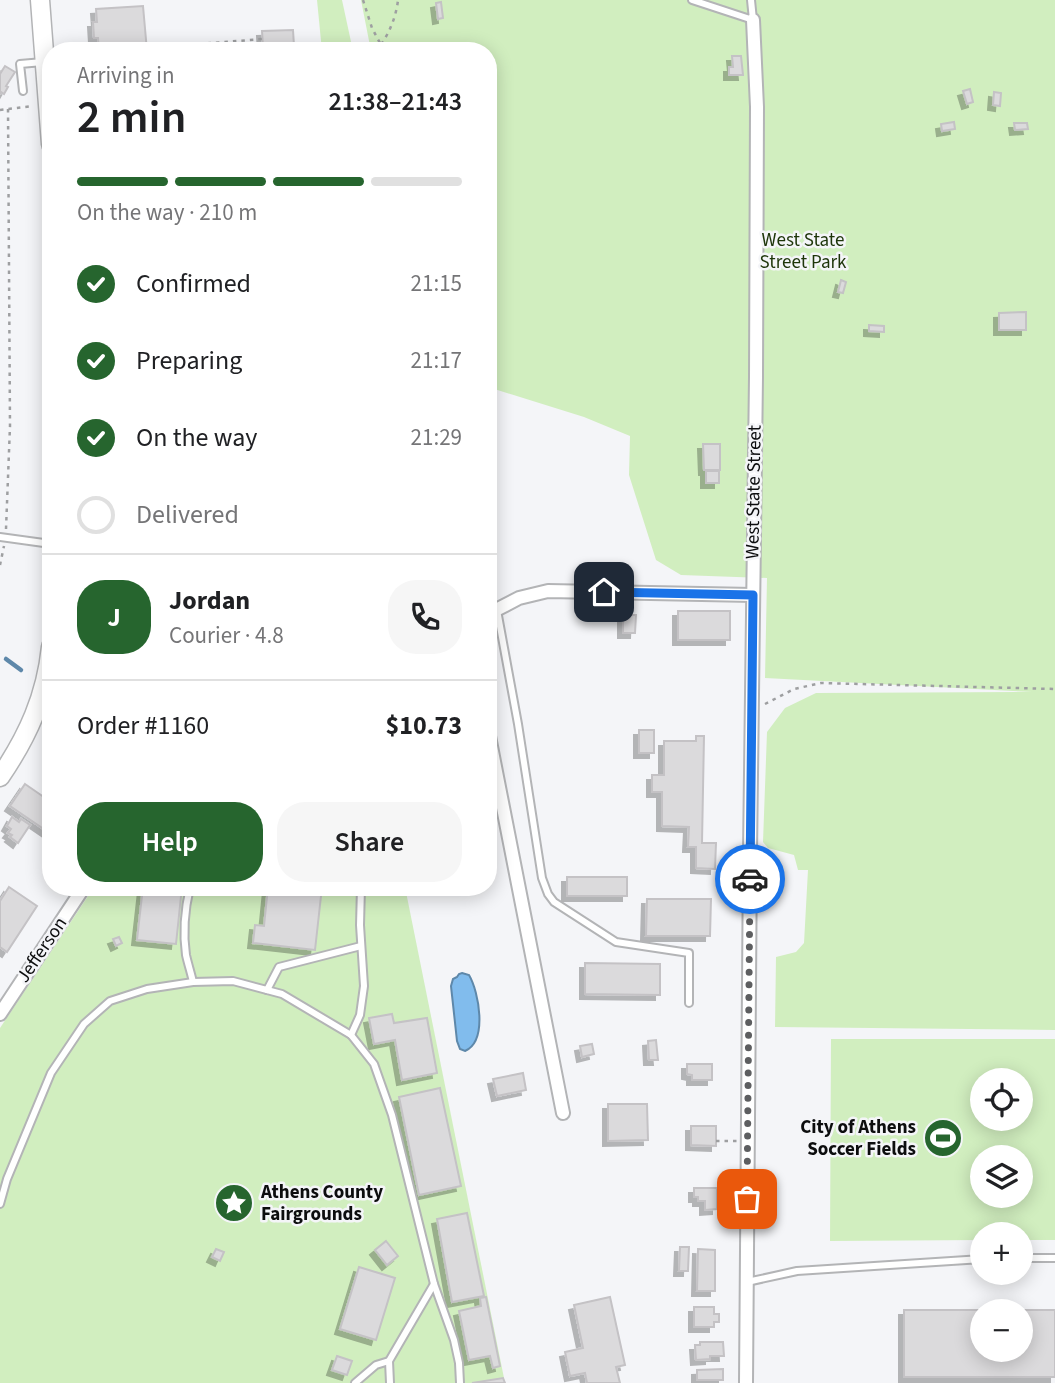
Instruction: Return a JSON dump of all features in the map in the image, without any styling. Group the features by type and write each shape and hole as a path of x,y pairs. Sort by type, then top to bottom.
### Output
{"main road":[{"path":"40,0 43,42"},
{"path":"0,777 42,708"}],"street":[{"name":"West State Street","path":"746,1383 756,377 757,107 754,20"},
{"path":"497,609 519,598 548,592 753,595"},
{"path":"497,777 563,1113"},
{"name":"Jefferson","path":"0,1014 78,896"}],"lane":[{"path":"692,0 754,20 751,0"},
{"path":"23,91 20,64 42,62"},
{"path":"3,537 42,543"},
{"path":"497,633 518,724 542,878 548,894 554,902 616,942 689,953 689,1003"},
{"path":"188,896 186,956 194,982"},
{"path":"351,1035 360,1015 364,986 361,896"},
{"path":"267,990 279,967 361,946"},
{"path":"0,1204 3,1179 51,1073 84,1024 110,1001 147,989 194,982 233,982 282,994 351,1035 374,1064 392,1115 433,1283 454,1340 460,1383"},
{"path":"1033,1258 1055,1258"},
{"path":"747,1282 797,1271 970,1260"},
{"path":"390,1383 389,1361 433,1283"},
{"path":"355,1383 376,1365 389,1361"}],"path":[{"path":"363,0 380,42"},
{"path":"383,42 397,10 398,0"},
{"path":"225,42 263,39"},
{"path":"0,110 36,106"},
{"path":"0,565 9,492 8,108"},
{"path":"751,708 760,708 794,689 821,683 1055,689"},
{"path":"716,1141 738,1141"}],"green space":[{"path":"317,0 342,0 351,42 321,42"},
{"name":"West State Street Park","path":"361,0 1055,0 1055,1030 775,1027 776,957 796,952 804,943 808,870 798,870 794,855 768,848 763,842 767,732 785,708 816,693 1032,692 765,678 767,578 681,575 656,560 629,475 630,436 584,417 497,390 497,42 369,42"},
{"name":"Athens County Fairgrounds","path":"88,896 407,896 505,1383 0,1383 0,1028"},
{"name":"City of Athens Soccer Fields","path":"831,1039 1055,1039 1055,1240 1033,1240 1033,1222 970,1222 970,1240 830,1241"}],"water":[{"path":"462,973 469,975 473,983 479,1016 477,1037 465,1051 460,1049 457,1041 451,986 453,979"}],"building":[{"path":"441,2 443,18 438,19 436,3"},
{"path":"143,6 146,42 98,42 98,38 94,38 96,9"},
{"path":"293,30 294,42 263,42 262,31"},
{"path":"732,56 741,56 743,75 729,75 729,67 733,67"},
{"path":"5,66 15,72 4,94 0,94 0,74"},
{"path":"970,89 973,102 967,104 963,91"},
{"path":"994,92 1001,93 1000,106 993,105"},
{"path":"954,122 955,129 942,131 941,124"},
{"path":"1014,123 1027,123 1028,129 1015,130"},
{"path":"841,280 846,282 843,293 838,292"},
{"path":"1026,312 1026,330 999,330 999,313"},
{"path":"869,325 884,326 884,332 869,331"},
{"path":"703,444 720,444 720,470 704,470"},
{"path":"706,471 719,471 719,483 706,483"},
{"path":"678,611 730,611 730,640 678,640"},
{"path":"623,615 636,615 635,633 623,633"},
{"path":"639,730 654,730 654,753 639,753"},
{"path":"696,736 704,736 702,843 716,843 715,869 696,868 696,847 688,847 689,827 662,826 662,792 652,792 652,775 664,775 664,741 696,741"},
{"path":"25,784 42,796 42,828 10,806"},
{"path":"12,817 30,825 18,843 8,833 11,829 7,826"},
{"path":"567,877 627,877 627,896 567,896"},
{"path":"9,887 37,906 7,952 0,947 0,901"},
{"path":"142,896 181,896 176,944 137,940"},
{"path":"267,896 321,896 315,950 253,943 255,925 264,926"},
{"path":"647,899 711,899 710,936 646,936"},
{"path":"119,937 122,943 116,946 113,939"},
{"path":"585,963 660,964 660,995 585,994"},
{"path":"392,1014 394,1023 427,1018 437,1073 402,1080 395,1040 374,1044 369,1018"},
{"path":"656,1040 658,1060 649,1060 648,1041"},
{"path":"592,1044 594,1054 582,1057 580,1046"},
{"path":"687,1064 712,1064 712,1080 692,1080 692,1075 687,1074"},
{"path":"523,1073 526,1090 497,1096 493,1079"},
{"path":"440,1088 461,1186 419,1195 399,1097"},
{"path":"608,1104 647,1104 648,1140 608,1141"},
{"path":"691,1126 716,1126 716,1146 691,1145"},
{"path":"694,1188 717,1188 717,1209 705,1210 705,1201 698,1201 698,1197 694,1197"},
{"path":"467,1213 484,1296 452,1302 437,1219"},
{"path":"386,1241 398,1256 387,1265 375,1250"},
{"path":"680,1247 689,1247 688,1271 679,1271"},
{"path":"216,1249 224,1252 220,1261 212,1257"},
{"path":"698,1249 715,1250 715,1291 697,1291"},
{"path":"359,1267 395,1278 376,1340 340,1329"},
{"path":"486,1297 500,1366 493,1368 490,1356 469,1360 459,1311 481,1306 480,1298"},
{"path":"610,1297 625,1365 616,1367 620,1383 587,1383 585,1373 570,1376 565,1352 583,1348 574,1305"},
{"path":"694,1307 714,1307 714,1314 719,1314 719,1322 714,1322 714,1327 694,1327"},
{"path":"904,1310 970,1310 970,1362 1033,1362 1033,1310 1055,1310 1055,1377 904,1377"},
{"path":"700,1342 723,1342 724,1356 696,1360 695,1345 700,1345"},
{"path":"337,1356 352,1361 347,1375 332,1370"},
{"path":"723,1369 723,1380 697,1380 697,1370"},
{"path":"503,1378 505,1383 472,1383"}],"waterway":[{"path":"6,659 21,670"}],"way so far":[{"path":"747,1199 750,879"}],"place":[{"name":"City of Athens Soccer Fields","path":"943,1138"},
{"name":"Athens County Fairgrounds","path":"234,1203"}],"route":[{"path":"604,592 753,595 750,879"}]}
